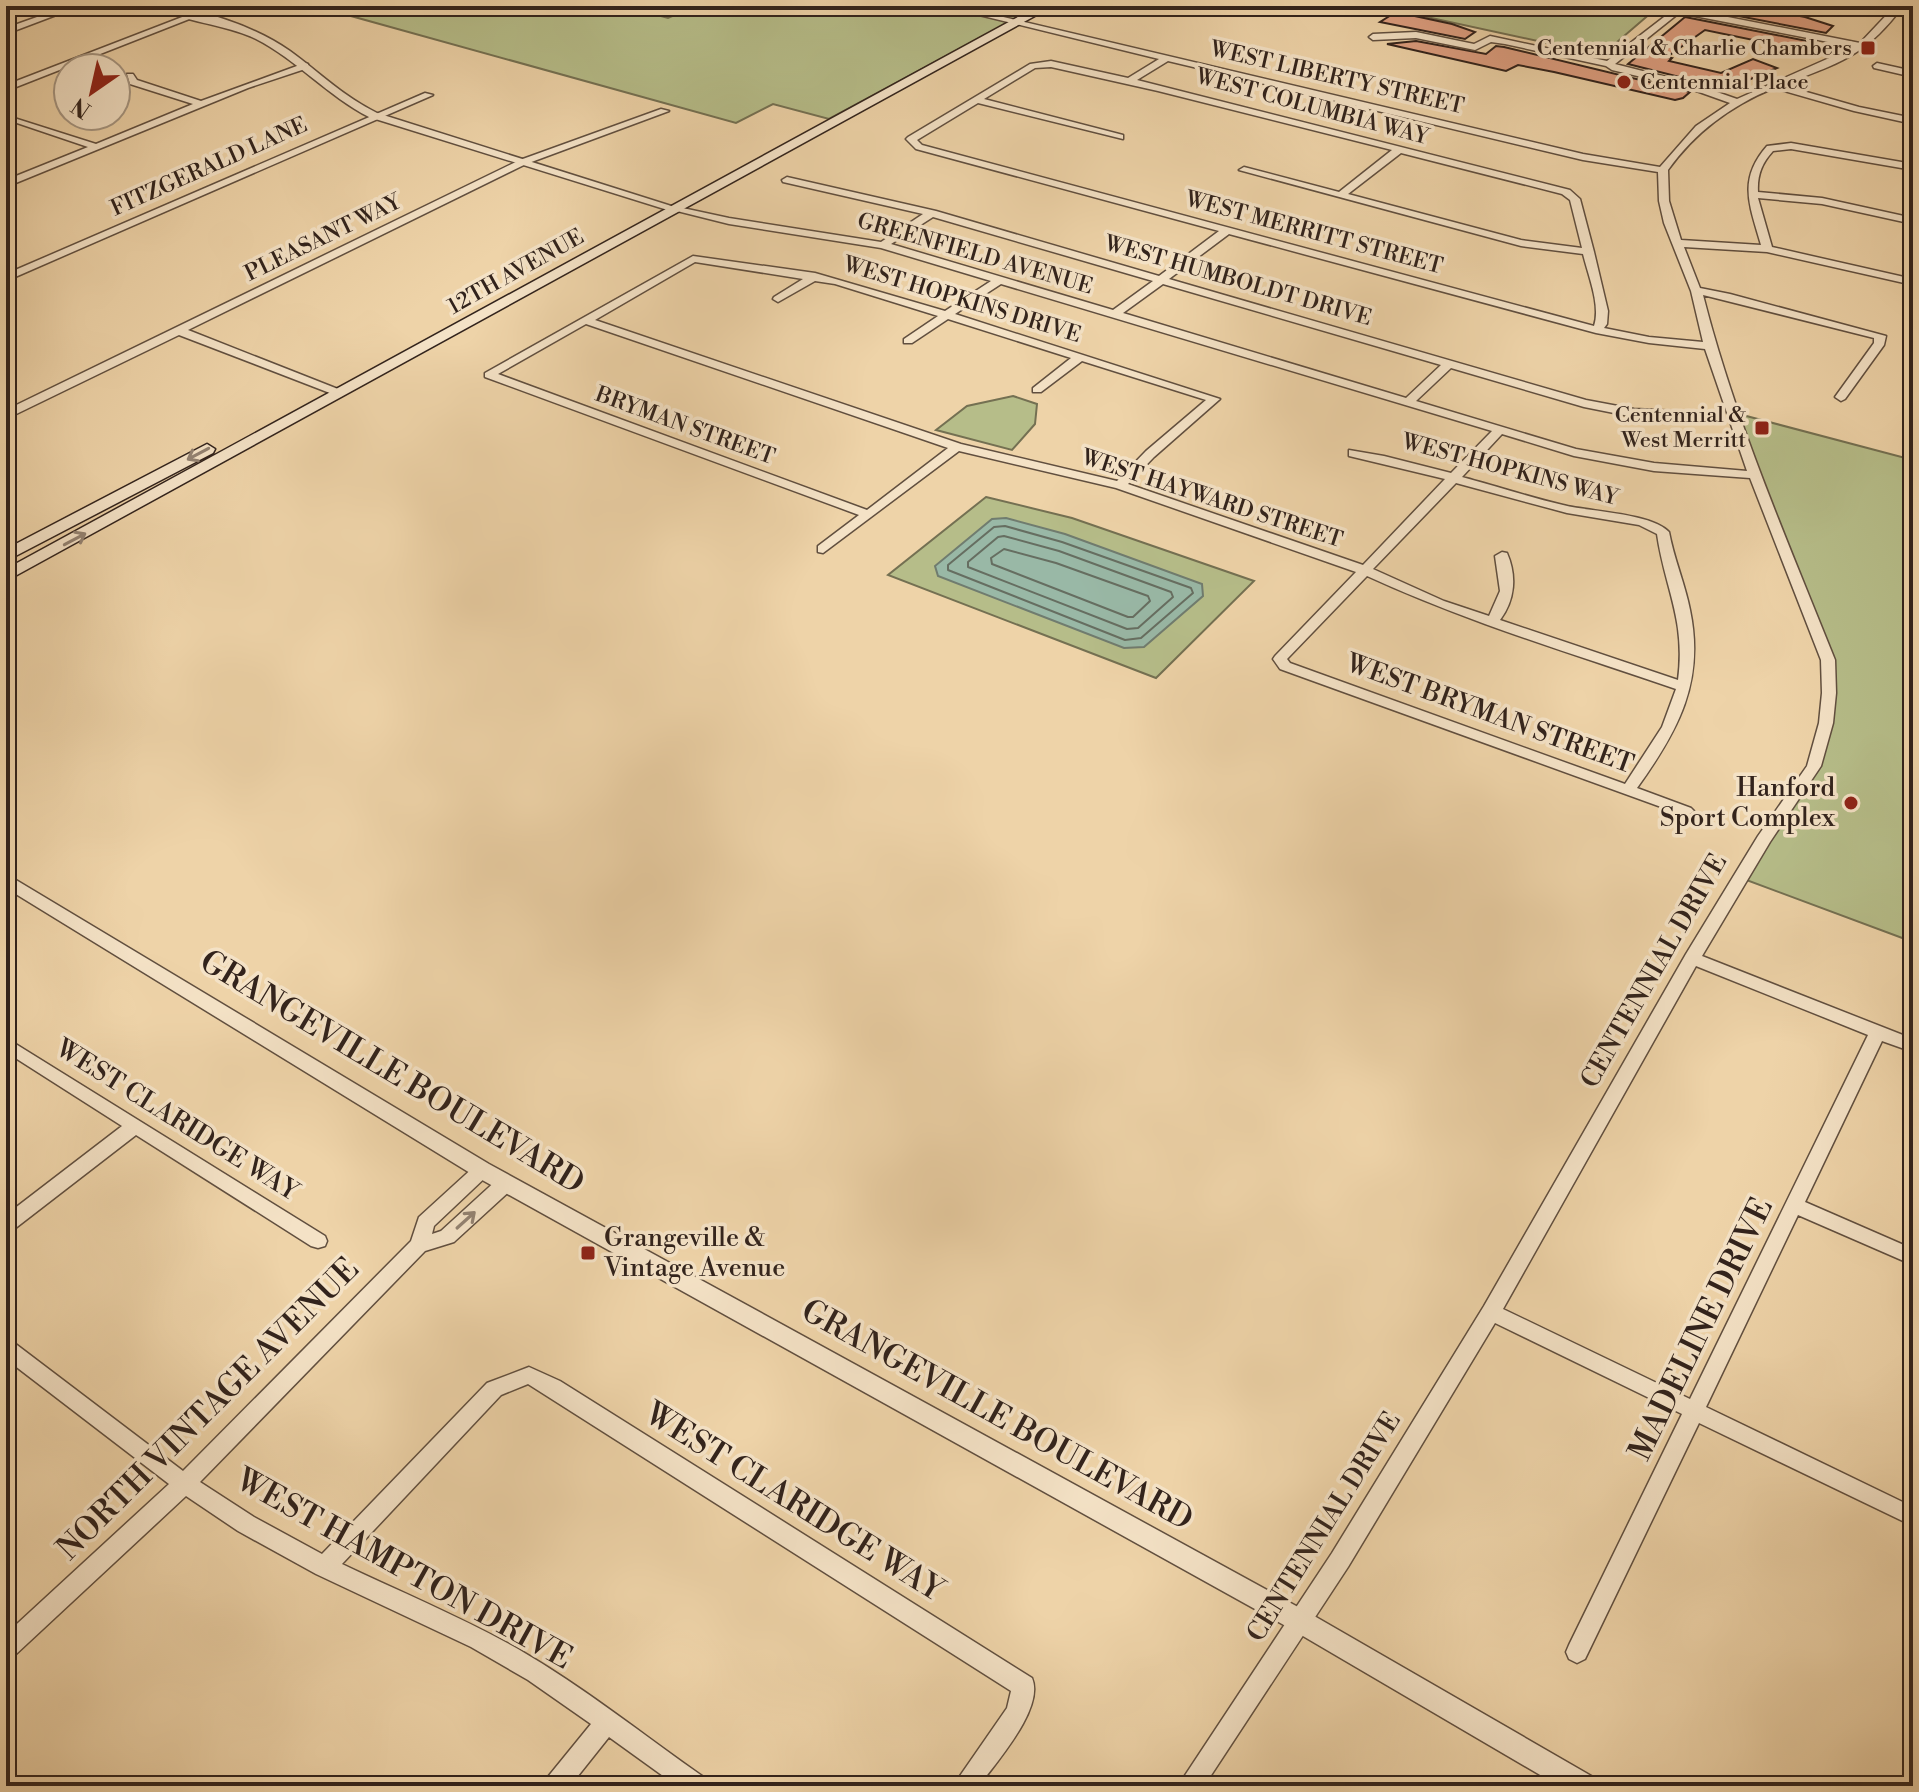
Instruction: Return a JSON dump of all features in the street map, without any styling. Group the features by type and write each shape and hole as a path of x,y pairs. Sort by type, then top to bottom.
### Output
{"main road":[{"name":"12TH AVENUE","path":"6,556 678,210 1009,22 1029,6"},
{"name":"12TH AVENUE","path":"6,576 661,204 1009,22 1047,6"}],"street":[{"path":"6,31 76,6"},
{"name":"GREENFIELD AVENUE","path":"160,6 263,38 305,66 337,95 375,116 678,210 725,221 883,245 1499,431 1620,462 1755,475"},
{"name":"WEST LIBERTY STREET","path":"946,6 1583,157 1663,170"},
{"path":"1663,170 1695,130 1776,84 1826,65 1861,46 1880,30 1899,6"},
{"path":"1609,64 1675,8 1861,46"},
{"path":"6,88 193,16"},
{"path":"1373,37 1416,35 1475,47 1496,39 1609,64 1740,103"},
{"path":"1135,82 1172,59"},
{"name":"WEST COLUMBIA WAY","path":"977,100 1042,63 1135,82 1571,194 1589,252"},
{"path":"6,184 280,73 305,66"},
{"path":"1877,66 1913,74"},
{"path":"132,78 142,85 202,104"},
{"path":"1776,84 1809,96 1913,121"},
{"name":"FITZGERALD LANE","path":"6,278 428,95"},
{"path":"977,100 1120,137"},
{"name":"WEST MERRITT STREET","path":"977,100 914,137 911,142 1596,330 1649,340 1710,346"},
{"name":"PLEASANT WAY","path":"6,415 523,162 664,111"},
{"path":"17,120 97,147"},
{"path":"1767,249 1751,194 1752,180 1766,151 1776,146 1822,150 1913,167"},
{"path":"1341,195 1397,151"},
{"path":"1244,170 1521,243 1589,252 1603,317 1596,330"},
{"name":"CENTENNIAL DRIVE","path":"1190,1786 1340,1560 1491,1312 1692,958 1763,840 1814,766 1826,723 1828,660 1755,475 1710,346 1696,291 1664,201 1663,170"},
{"name":"WEST HUMBOLDT DRIVE","path":"787,180 932,213 1612,410 1678,415"},
{"path":"1751,194 1822,201 1913,221"},
{"path":"883,245 932,213"},
{"path":"1114,315 1228,230"},
{"path":"1678,243 1767,249 1913,282"},
{"name":"WEST HOPKINS DRIVE","path":"585,320 693,259 815,276 1214,399 1150,454 1120,485"},
{"path":"778,299 815,276"},
{"path":"908,341 1000,280"},
{"path":"1696,291 1880,336 1880,343 1841,397"},
{"name":"BRYMAN STREET","path":"585,320 489,375 867,514"},
{"name":"WEST HAYWARD STREET","path":"585,320 957,447 1120,485 1366,571 1439,604 1491,623 1684,687"},
{"path":"179,331 331,390"},
{"path":"1037,390 1080,357"},
{"path":"1407,403 1449,364"},
{"path":"1366,571 1499,431"},
{"path":"823,549 957,447"},
{"name":"WEST HOPKINS WAY","path":"1353,453 1455,477 1574,512 1656,526 1663,532 1683,610 1689,648 1684,687"},
{"path":"1491,623 1499,614 1510,580 1502,556"},
{"name":"WEST BRYMAN STREET","path":"1366,571 1280,659 1285,666 1686,811"},
{"path":"1628,790 1673,724 1684,687"},
{"name":"GRANGEVILLE BOULEVARD","path":"6,880 482,1170 1300,1621 1584,1786"},
{"path":"1692,958 1913,1046"},
{"name":"MADELINE DRIVE","path":"1577,1652 1878,1032"},
{"name":"WEST CLARIDGE WAY","path":"6,1044 318,1241"},
{"path":"6,1225 133,1127"},
{"name":"NORTH VINTAGE AVENUE","path":"6,1649 186,1482 419,1245 426,1222 482,1170"},
{"name":"NORTH VINTAGE AVENUE","path":"419,1245 447,1237 506,1183"},
{"path":"1795,1206 1913,1257"},
{"path":"1491,1312 1913,1517"},
{"name":"WEST HAMPTON DRIVE","path":"6,1348 102,1424 244,1523 324,1567 416,1607 513,1659 697,1786"},
{"name":"WEST CLARIDGE WAY","path":"324,1567 494,1389 529,1375 566,1395 1024,1686 1017,1713 965,1786"},
{"path":"555,1786 606,1723"}],"green space":[{"path":"346,6 624,6 668,18 695,6 1039,6 829,119 773,104 736,123 333,11"},
{"path":"1376,6 1659,6 1602,55"},
{"path":"1013,396 1037,404 1035,424 1012,450 936,430 967,406"},
{"path":"1735,413 1913,460 1913,942 1741,878 1814,766 1827,660"},
{"path":"986,497 1072,518 1254,581 1156,678 888,575"}],"water":[{"path":"1006,518 1065,534 1202,584 1203,596 1144,647 1124,648 938,576 935,566 992,519"}],"building":[{"path":"1749,6 1833,26 1826,33 1697,8"},
{"path":"1396,12 1475,32 1465,39 1380,22"},
{"path":"1685,17 1817,43 1806,51 1705,30 1667,57 1672,58 1669,61 1721,73 1753,59 1777,68 1727,89 1628,64"},
{"path":"1416,41 1486,54 1496,46 1504,47 1690,92 1675,100 1518,65 1506,71 1387,44"}],"place":[{"name":"Centennial & Charlie Chambers","path":"1868,48"},
{"name":"Centennial Place","path":"1624,82"},
{"name":"Centennial & West Merritt","path":"1762,428"},
{"name":"Hanford Sport Complex","path":"1851,803"},
{"name":"Grangeville & Vintage Avenue","path":"588,1253"}]}
